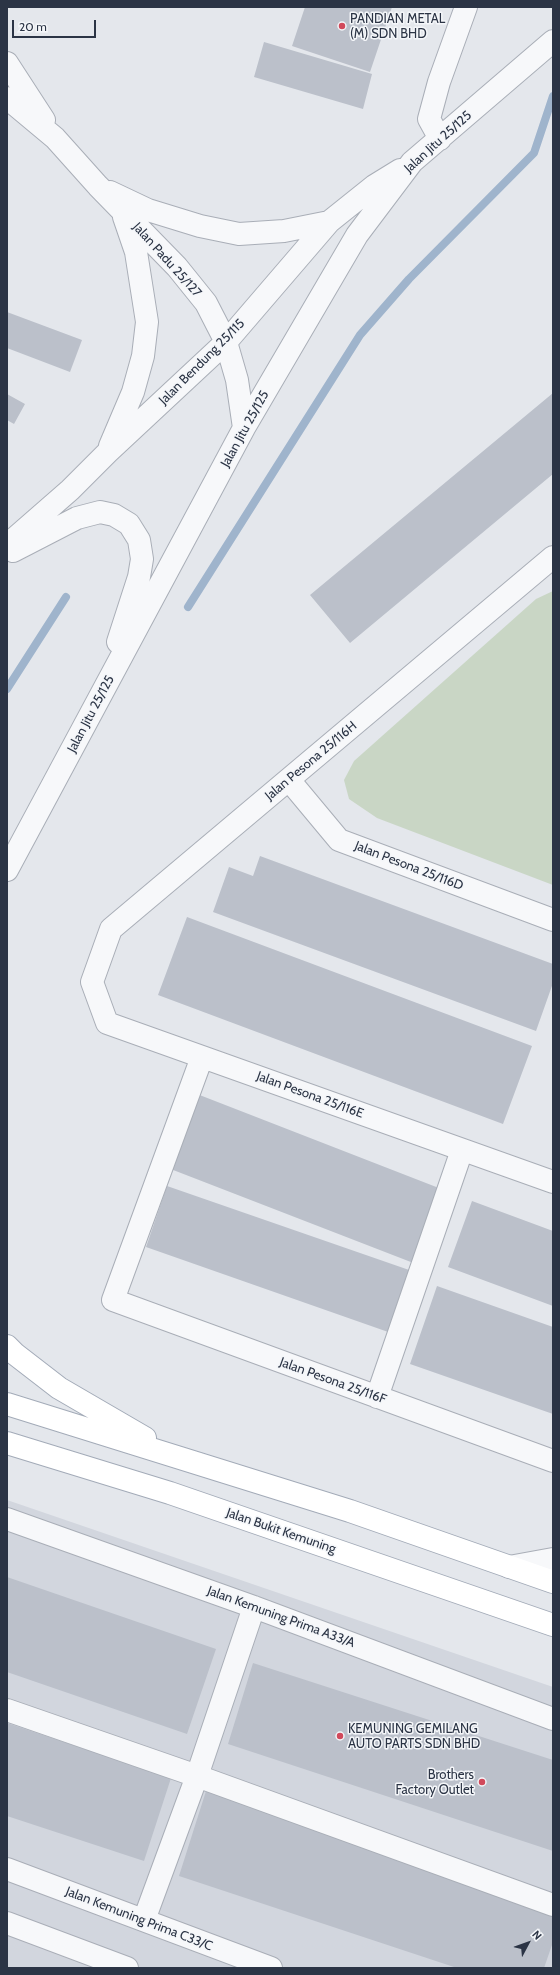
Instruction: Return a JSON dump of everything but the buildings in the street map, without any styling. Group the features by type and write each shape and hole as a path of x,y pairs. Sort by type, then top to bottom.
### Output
{"main road":[{"path":"7,1346 59,1388 186,1461"},
{"path":"7,1404 350,1511 553,1582"},
{"name":"Jalan Bukit Kemuning","path":"7,1443 170,1493 553,1625"}],"street":[{"path":"440,139 429,119 439,82 466,7"},
{"name":"Jalan Jitu 25/125","path":"7,870 244,428 357,235 412,162 553,41"},
{"name":"Jalan Padu 25/127","path":"7,63 55,138"},
{"name":"Jalan Padu 25/127","path":"7,98 55,138 98,186 177,267 206,303 226,342 237,380 244,428"},
{"name":"Jalan Bendung 25/115","path":"7,545 70,490 108,452 226,342 329,222 374,186 412,162"},
{"path":"98,186 148,210 200,226 239,234 284,231 329,222"},
{"path":"108,452 132,392 143,356 147,322 136,252 122,210"},
{"path":"7,554 77,518 100,512 114,515 129,524 139,540 142,559 140,577 100,698"},
{"name":"Jalan Pesona 25/116H","path":"92,982 111,929 553,557"},
{"name":"Jalan Pesona 25/116D","path":"289,780 339,840 553,920"},
{"name":"Jalan Pesona 25/116E","path":"92,982 106,1023 553,1181"},
{"name":"Jalan Pesona 25/116F","path":"202,1057 113,1300 553,1461"},
{"path":"377,1397 462,1150"},
{"name":"Jalan Kemuning Prima A33/A","path":"7,1519 254,1607 553,1719"},
{"path":"509,1566 553,1559"},
{"path":"144,1920 197,1776 254,1607"},
{"path":"7,1710 197,1776 553,1904"},
{"name":"Jalan Kemuning Prima C33/C","path":"7,1869 271,1968"},
{"path":"7,1923 127,1968"}],"shaded area":[{"path":"7,1500 553,1687 553,1968 7,1968"}],"green space":[{"path":"553,591 553,885 377,818 349,799 344,780 354,761 536,599"}],"waterway":[{"path":"188,607 360,335 409,279 534,153 553,96"},
{"path":"7,689 66,597"}],"place":[{"name":"PANDIAN METAL (M) SDN BHD","path":"342,26"},
{"name":"KEMUNING GEMILANG AUTO PARTS SDN BHD","path":"340,1736"},
{"name":"Brothers Factory Outlet","path":"482,1782"}]}
